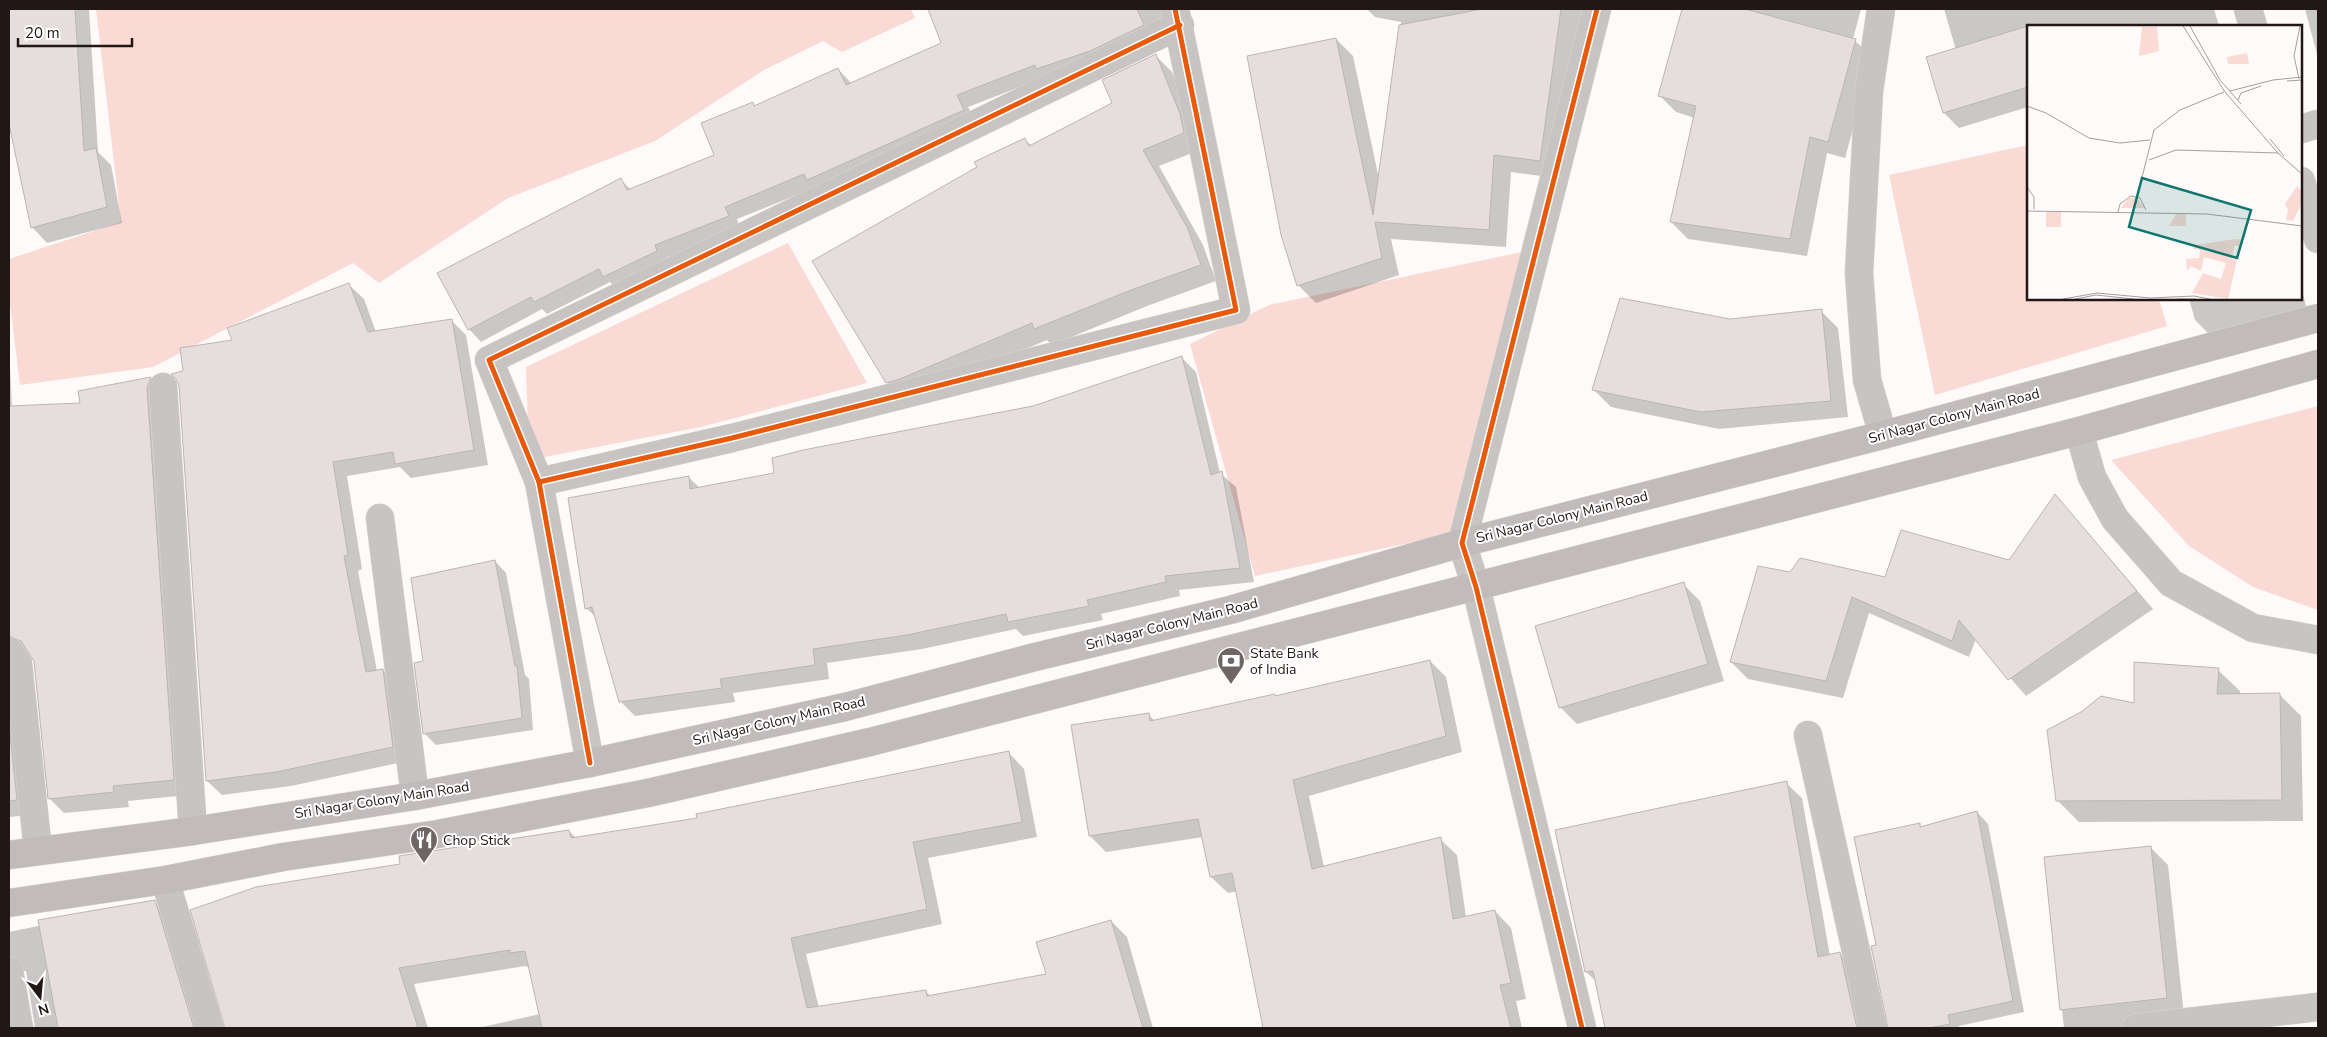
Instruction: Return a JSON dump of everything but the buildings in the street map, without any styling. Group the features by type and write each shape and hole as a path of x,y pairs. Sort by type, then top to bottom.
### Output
{"main road":[{"name":"Sri Nagar Colony Main Road","path":"9,855 193,830 415,796 590,763 845,707 1031,658 1230,610 1462,542 1883,435 2318,318"},
{"path":"9,904 165,880 283,857 438,834 648,793 879,740 1476,588 2079,431 2318,364"}],"street":[{"path":"1582,1028 1476,588 1462,542 1597,9"},
{"path":"1881,9 1869,91 1858,273 1867,380 1883,435"},
{"path":"2248,9 2254,25"},
{"path":"540,482 732,438 1236,310 1177,17 489,360 540,482 590,763"},
{"path":"2302,129 2318,124"},
{"path":"2302,184 2318,239"},
{"path":"164,387 193,830"},
{"path":"2079,431 2092,477 2115,519 2171,583 2252,628 2318,640"},
{"path":"380,518 415,796"},
{"path":"9,651 18,663 38,851"},
{"path":"1808,735 1873,1028"},
{"path":"165,880 210,1028"},
{"path":"9,971 19,1028"},
{"path":"2136,1028 2318,1007"}],"shaded area":[{"path":"96,9 911,9 915,18 842,52 823,41 764,70 655,141 508,198 379,283 353,263 153,367 20,385 9,296 9,259 121,222"},
{"path":"2027,145 2027,300 2159,300 2167,326 1935,395 1889,175"},
{"path":"788,243 867,383 701,427 529,460 526,367"},
{"path":"1522,252 1460,532 1255,576 1190,344 1269,305"},
{"path":"2318,406 2318,610 2253,587 2189,546 2111,460"}],"cycle path":[{"path":"539,482 732,438 1236,310 1175,9"},
{"path":"1582,1028 1476,587 1462,543 1597,9"},
{"path":"590,763 539,482 489,360 1180,25"}],"place":[{"name":"State Bank of India","path":"1231,685"},
{"name":"Chop Stick","path":"424,864"}]}
